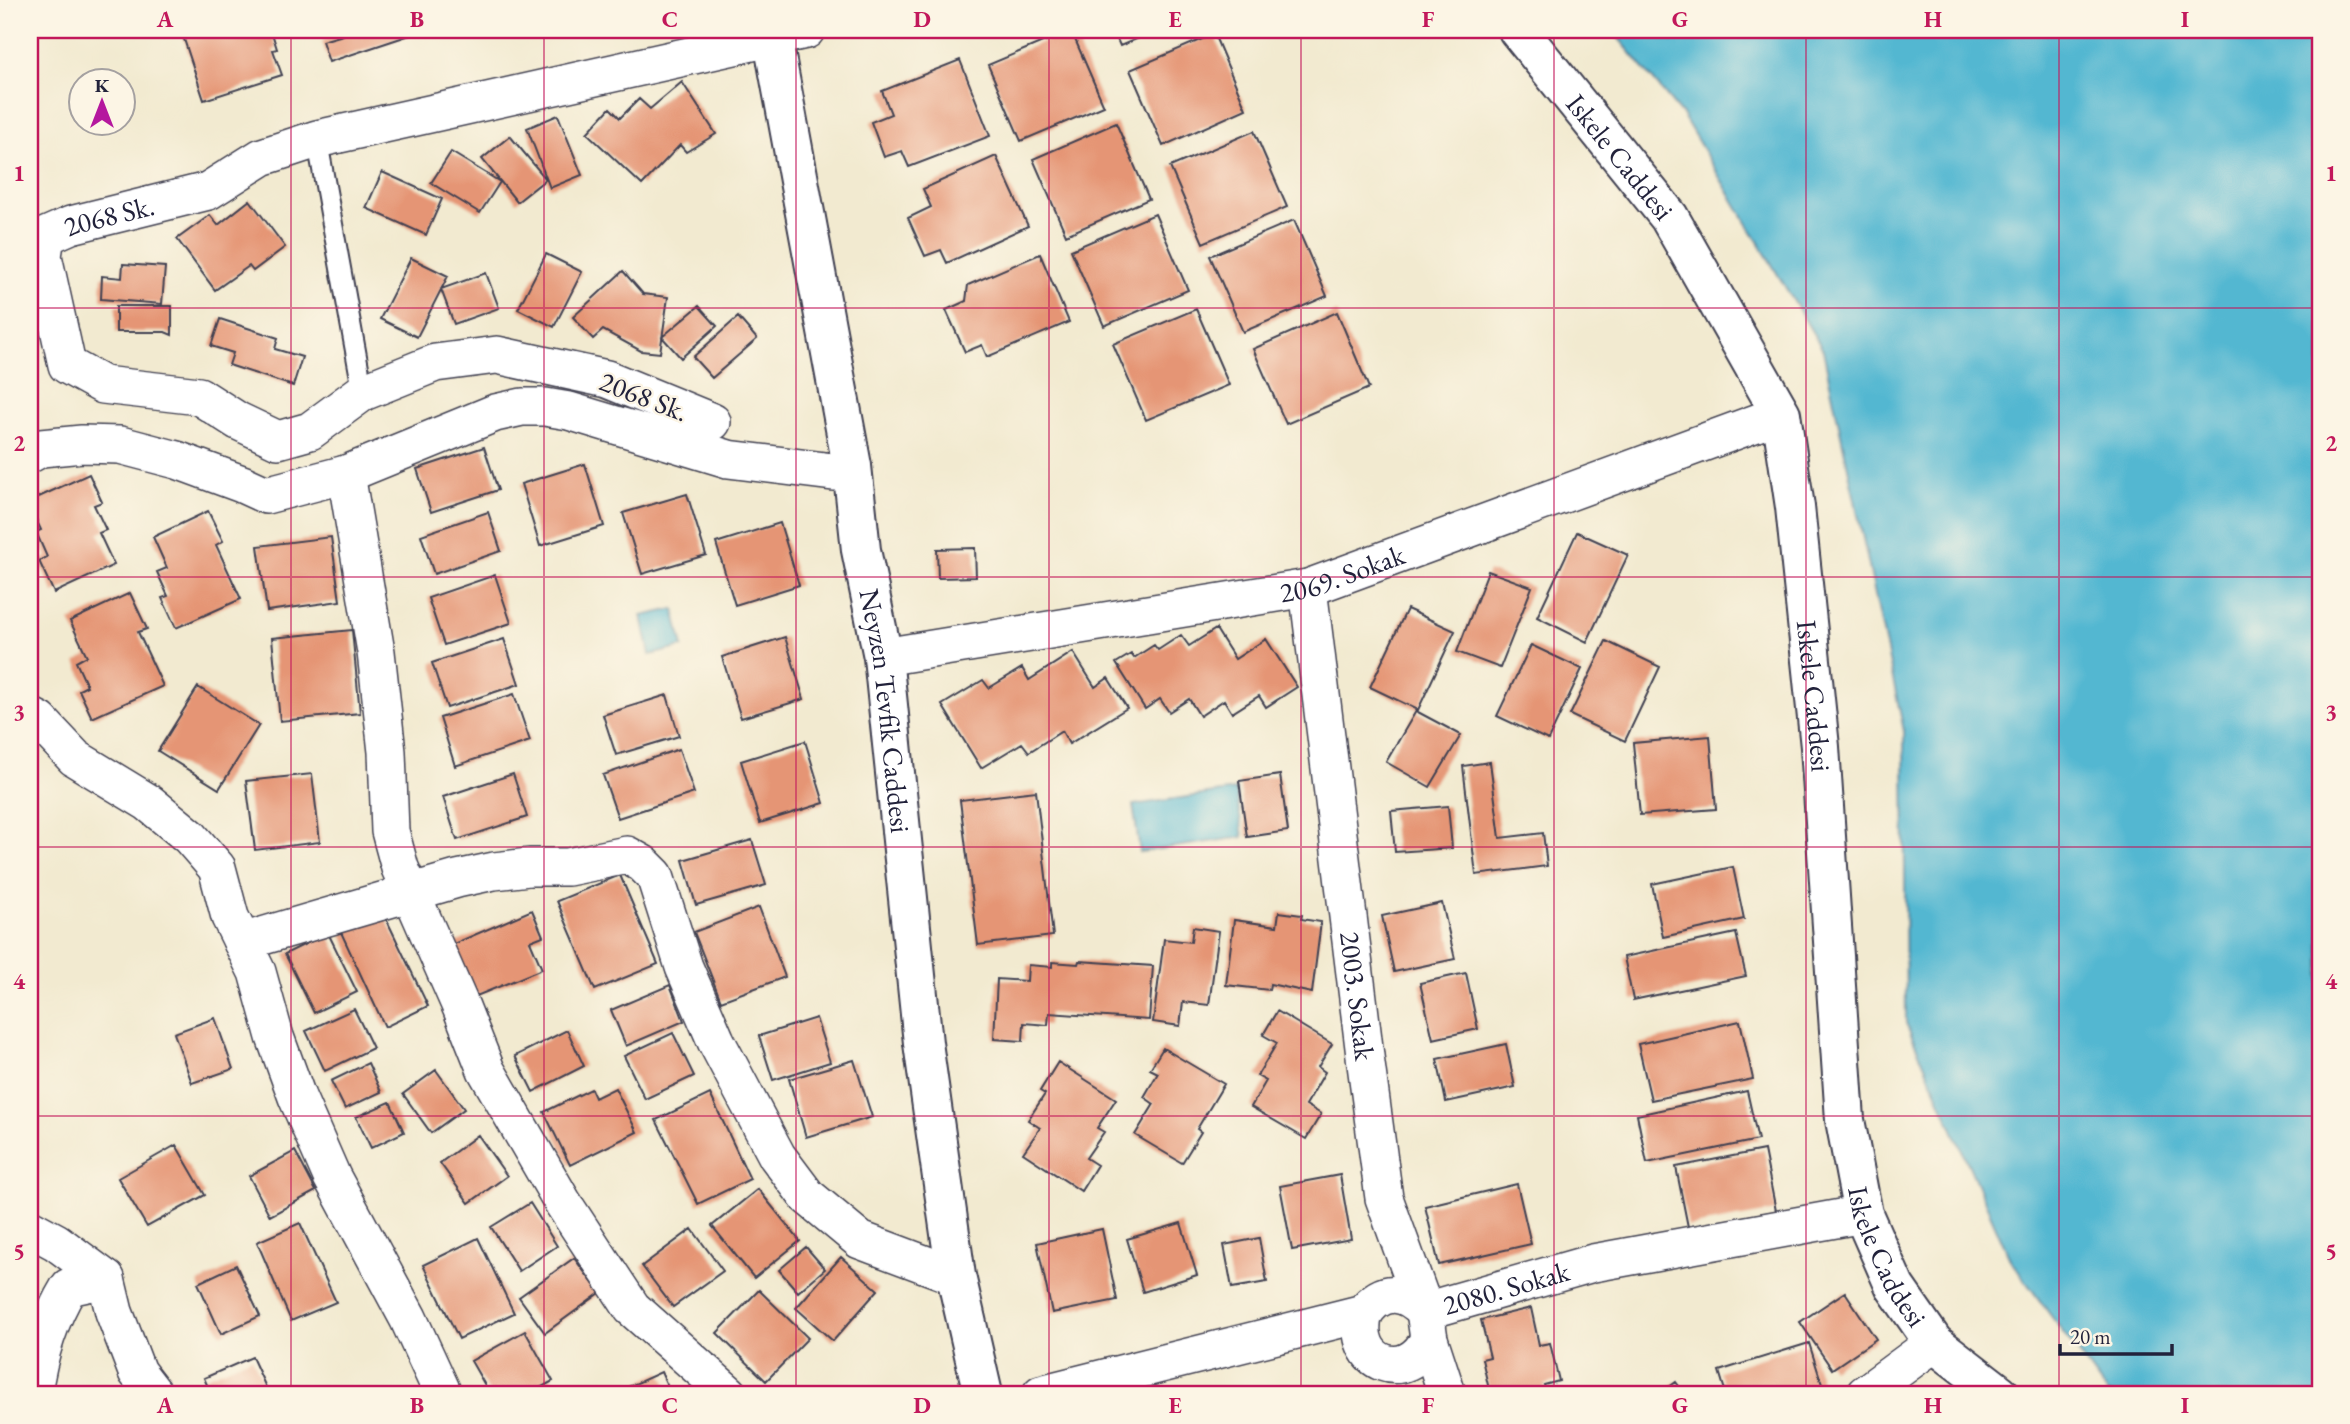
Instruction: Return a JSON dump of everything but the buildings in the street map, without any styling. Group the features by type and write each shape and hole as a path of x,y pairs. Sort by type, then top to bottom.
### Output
{"street":[{"name":"Iskele Caddesi","path":"1518,30 1669,217 1781,415 1795,507 1820,747 1845,1120 1863,1214 1895,1287 1934,1343 2000,1394"},
{"name":"2068 Sk.","path":"712,422 607,379 497,355 435,363 363,392 310,431 278,440 238,421 199,396 103,385 67,365 43,256 46,236 71,225 208,191 262,157 317,139 783,33"},
{"name":"Neyzen Tevfik Caddesi","path":"783,33 852,466 861,550 883,657 923,1043 956,1276 983,1394"},
{"path":"30,454 41,448 82,444 120,445 177,460 266,495 346,474 495,413 522,407 545,407 569,411 729,459 833,472 852,466"},
{"name":"2069. Sokak","path":"883,657 1308,588 1781,415"},
{"path":"346,474 376,652 387,752 390,831 400,868 486,1070 563,1203 632,1308 729,1394"},
{"name":"2003. Sokak","path":"1308,588 1384,1198 1447,1394"},
{"path":"30,716 40,721 75,758 149,803 190,837 217,868 230,917 257,972 275,1037 297,1097 332,1177 408,1318 443,1394"},
{"path":"242,942 410,891 494,871 529,867 568,867 626,855 643,864 655,876 684,967 716,1041 778,1156 807,1196 860,1240 956,1276"},
{"name":"2080. Sokak","path":"1041,1394 1364,1313 1370,1304 1391,1294 1413,1299 1427,1325 1593,1263 1863,1214"},
{"path":"30,1228 56,1242 106,1279 114,1312 137,1372 154,1394"},
{"path":"33,1394 42,1345 56,1308 69,1287 106,1279"},
{"path":"1364,1313 1361,1336 1365,1347 1372,1356 1382,1362 1405,1363 1416,1357 1424,1349 1427,1325"},
{"path":"1865,1394 1934,1343"}],"lane":[{"path":"317,139 363,392"}],"water":[{"path":"1612,30 2320,30 2320,1394 2108,1394 2011,1261 1906,1023 1904,731 1823,350 1683,116"},
{"path":"674,609 683,647 650,655 642,616"},
{"path":"1236,790 1243,837 1140,852 1133,805"}]}
